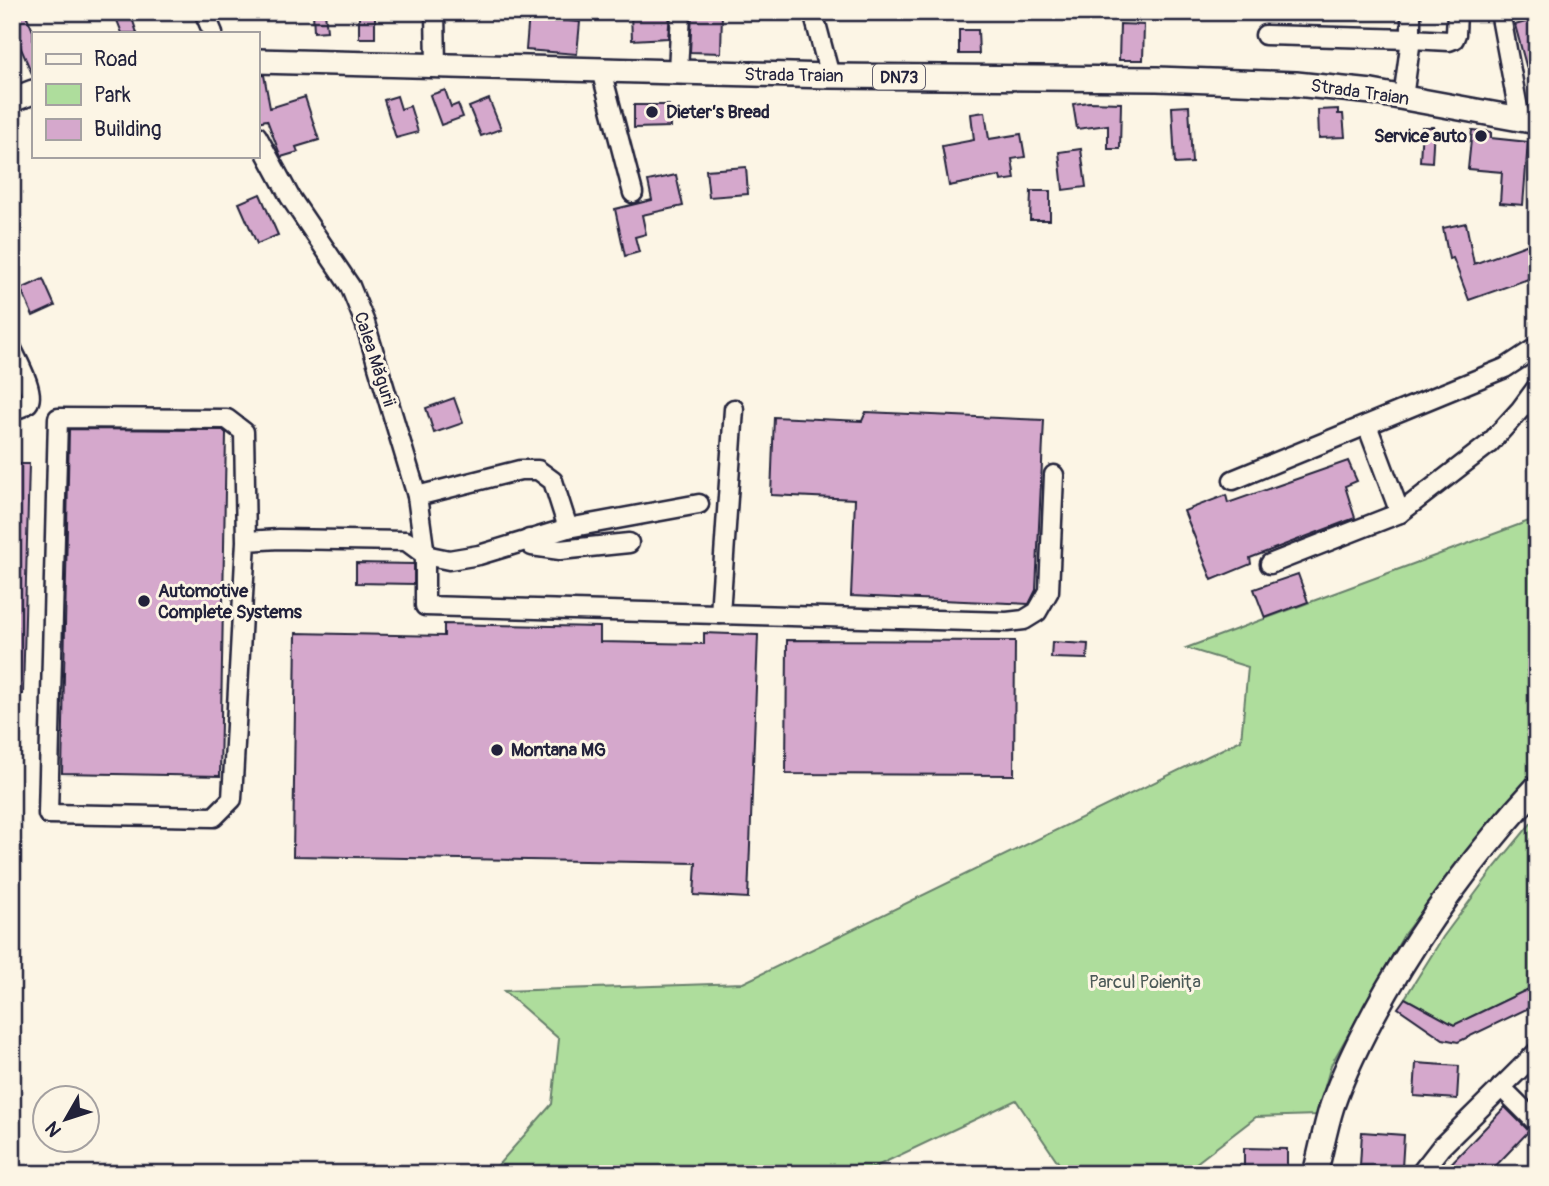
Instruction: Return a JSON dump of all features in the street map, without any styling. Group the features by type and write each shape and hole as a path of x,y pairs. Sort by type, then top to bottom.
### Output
{"main road":[{"name":"Strada Traian","path":"259,61 830,76 1249,82 1335,87 1529,121"},
{"path":"12,100 32,92"},
{"path":"1315,1174 1332,1108 1347,1067 1396,974 1480,852 1537,787"}],"street":[{"path":"204,12 213,32"},
{"path":"435,12 436,65"},
{"path":"678,72 681,12"},
{"path":"813,12 830,76"},
{"path":"1404,97 1411,12"},
{"path":"1265,35 1449,41 1457,34 1457,12"},
{"path":"1500,12 1529,121"},
{"path":"601,70 633,193"},
{"name":"Calea Măgurii","path":"259,140 289,197 350,286 365,323 417,496 425,555 425,606 720,614"},
{"path":"1233,480 1505,368 1537,347"},
{"path":"12,349 31,396 29,402 21,408 12,410"},
{"path":"1270,564 1400,513 1489,444 1537,387"},
{"path":"734,409 720,614 1007,622 1024,620 1037,612 1049,590 1054,475"},
{"path":"58,418 227,419 244,432 246,541 232,799 214,817 48,814 58,418"},
{"path":"1367,425 1400,513"},
{"path":"417,496 520,470 538,470 553,481 568,528"},
{"path":"246,541 406,541 425,555 449,560 479,555 568,528 699,503"},
{"path":"529,539 532,546 560,550 629,543"},
{"path":"1420,1174 1441,1147 1537,1052"},
{"path":"1501,1087 1537,1123"}],"green space":[{"name":"Parcul Poieniţa","path":"1537,518 1537,663 1527,671 1537,687 1537,774 1478,837 1405,933 1331,1065 1317,1115 1256,1117 1182,1174 1066,1174 1016,1100 860,1174 490,1174 552,1104 559,1039 504,991 743,983 1241,740 1248,667 1186,648"},
{"path":"1537,816 1537,985 1454,1025 1405,998 1443,937"}],"building":[{"path":"25,12 33,31 32,74 12,28 12,15"},
{"path":"130,12 137,32 122,32 115,15"},
{"path":"313,12 325,12 327,31 314,32"},
{"path":"359,12 375,12 375,38 359,38"},
{"path":"631,12 670,12 668,38 632,40"},
{"path":"692,12 722,12 721,53 690,52"},
{"path":"529,13 548,14 547,19 580,22 577,54 526,50"},
{"path":"1537,19 1537,67 1527,69 1515,25"},
{"path":"1120,24 1144,25 1143,60 1119,60"},
{"path":"959,30 978,30 979,54 959,54"},
{"path":"264,75 270,108 305,97 319,140 296,147 298,152 281,157 267,120 259,122 259,76"},
{"path":"445,90 451,107 458,104 463,117 441,125 430,95"},
{"path":"397,96 401,109 410,106 418,132 396,138 384,100"},
{"path":"489,99 501,129 481,136 469,107"},
{"path":"1121,103 1120,149 1108,149 1108,125 1077,129 1073,104"},
{"path":"634,105 669,105 670,127 634,128"},
{"path":"1189,106 1192,163 1175,164 1172,107"},
{"path":"1338,109 1338,114 1343,114 1345,137 1319,138 1318,110"},
{"path":"985,112 989,139 1021,134 1025,157 1012,159 1015,179 1001,181 1000,176 949,186 942,146 974,140 971,114"},
{"path":"1422,127 1434,127 1432,162 1420,161"},
{"path":"1472,130 1491,132 1491,138 1528,142 1523,205 1500,203 1502,172 1468,169"},
{"path":"1081,149 1086,187 1063,190 1059,152"},
{"path":"746,167 748,194 709,197 706,170"},
{"path":"676,175 683,206 642,215 646,234 635,237 639,252 625,256 615,209 652,200 648,181"},
{"path":"1031,191 1050,191 1050,220 1030,220"},
{"path":"260,194 278,235 257,244 239,203"},
{"path":"1466,223 1474,264 1537,241 1537,276 1469,300 1453,258 1449,259 1443,228"},
{"path":"43,279 55,306 33,316 21,289"},
{"path":"454,398 463,423 434,433 426,408"},
{"path":"866,412 1044,420 1036,590 1029,604 851,596 855,499 771,495 774,417 862,421"},
{"name":"Automotive Complete Systems","path":"69,429 223,430 226,433 220,776 62,773"},
{"path":"1348,461 1357,481 1345,486 1355,518 1250,558 1251,564 1212,580 1184,511 1226,495 1228,503"},
{"path":"12,464 29,464 23,694 12,694"},
{"path":"356,563 414,564 414,584 356,583"},
{"path":"1298,574 1308,602 1265,618 1254,589"},
{"name":"Montana MG","path":"444,624 600,627 600,642 704,644 704,633 758,635 748,898 694,895 696,863 293,856 296,633 444,636"},
{"path":"787,640 1015,641 1014,775 786,774"},
{"path":"1052,642 1088,644 1087,659 1051,658"},
{"path":"1537,985 1537,1004 1458,1042 1443,1039 1398,1008 1405,998 1454,1025"},
{"path":"1416,1063 1459,1066 1457,1099 1414,1096"},
{"path":"1505,1107 1529,1131 1488,1174 1441,1174"},
{"path":"1362,1132 1404,1135 1402,1168 1360,1166"},
{"path":"1244,1148 1287,1149 1287,1174 1244,1174"}],"place":[{"name":"Dieter’s Bread","path":"652,112"},
{"name":"Service auto","path":"1481,136"},
{"name":"Automotive Complete Systems","path":"144,601"},
{"name":"Montana MG","path":"497,750"}]}
